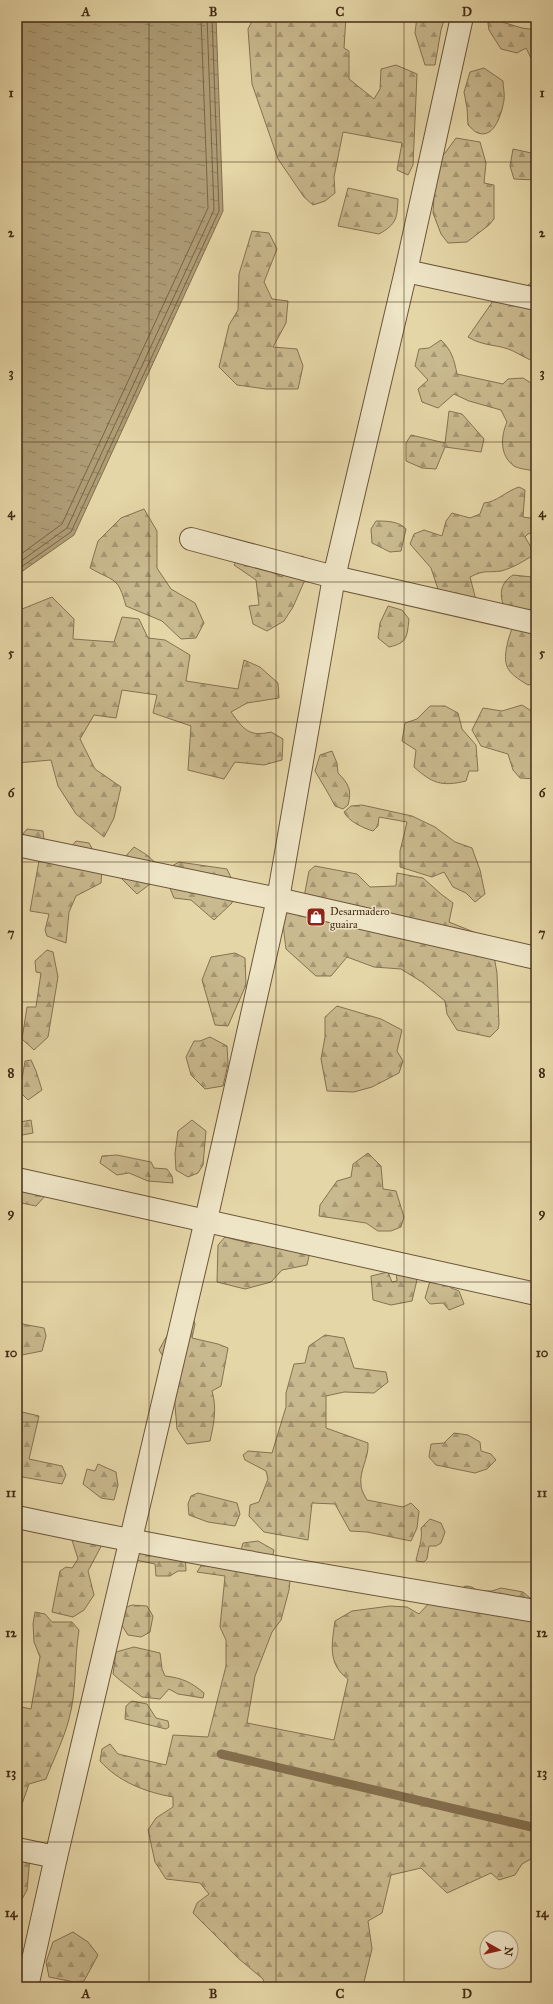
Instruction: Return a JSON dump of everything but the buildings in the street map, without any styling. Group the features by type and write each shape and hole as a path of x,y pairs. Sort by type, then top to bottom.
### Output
{"street":[{"path":"27,1987 56,1857 206,1220 278,899 334,577 406,271 462,17"},
{"path":"406,271 536,299"},
{"path":"191,539 334,577 536,623"},
{"path":"17,845 278,899 536,958"},
{"path":"17,1179 536,1294"},
{"path":"17,1518 131,1542 368,1584 536,1611"},
{"path":"17,1849 56,1857"}],"green space":[{"path":"254,17 346,17 344,48 349,51 349,79 374,99 380,89 381,69 396,65 417,74 413,165 408,175 397,170 402,143 343,132 334,177 335,193 325,201 313,205 304,197 278,159 252,84 248,29"},
{"path":"417,17 445,17 441,30 435,65 425,65 415,33"},
{"path":"487,17 503,17 502,22 522,28 536,30 536,68 526,48 517,53 501,49 489,30"},
{"path":"484,68 503,81 504,100 497,123 489,132 484,134 474,131 468,125 464,92 470,72"},
{"path":"456,138 480,142 486,163 484,183 494,185 494,219 489,225 467,242 448,243 441,234 433,213 434,196 427,169 445,153"},
{"path":"513,149 536,154 536,180 514,179 510,166"},
{"path":"348,188 398,199 396,216 393,224 379,234 338,226"},
{"path":"252,231 269,233 277,249 264,282 272,299 288,301 286,323 273,347 297,349 303,366 298,389 266,389 237,385 219,367 229,325 238,310 239,274"},
{"path":"536,279 536,362 508,349 480,342 468,337 493,301 518,298 520,291"},
{"path":"441,340 448,348 452,356 457,374 503,384 508,379 523,378 536,386 536,471 516,467 509,462 503,445 503,433 507,422 501,410 469,401 454,394 438,408 422,402 418,389 428,380 415,366 419,349 429,348"},
{"path":"449,411 462,414 484,439 481,452 445,447 436,469 422,468 406,461 406,443 411,435 445,443"},
{"path":"519,487 525,490 523,517 536,519 536,531 525,537 535,554 505,570 483,572 470,577 477,604 453,610 438,589 431,568 410,544 414,534 424,530 442,536 446,521 452,513 470,518 480,514 484,503 493,501"},
{"path":"144,509 157,531 157,568 171,589 195,603 204,623 196,638 181,639 162,621 126,606 117,584 110,578 90,568 98,541 121,518"},
{"path":"376,521 388,521 400,524 406,529 401,551 390,552 372,543 371,529"},
{"path":"246,546 270,571 282,577 285,563 302,556 317,565 304,582 293,607 284,621 267,631 253,624 249,606 259,605 256,580 234,565"},
{"path":"513,575 532,577 536,575 536,683 528,685 510,672 506,662 506,650 512,626 503,603 501,593 504,583"},
{"path":"52,597 74,619 73,639 114,642 122,617 139,619 148,638 165,640 190,655 186,681 238,689 244,660 260,667 278,683 279,698 247,703 231,712 248,731 257,734 271,732 283,739 282,760 264,765 235,762 224,779 188,770 191,726 153,713 157,695 122,690 116,718 94,715 80,739 95,769 121,787 114,818 104,837 76,814 58,786 51,760 17,763 17,611"},
{"path":"388,606 402,610 409,619 407,634 403,641 389,647 378,638 380,623"},
{"path":"522,705 536,714 536,779 520,778 513,770 508,754 481,746 472,730 483,708 502,711"},
{"path":"430,706 445,706 458,713 462,729 476,745 478,771 469,771 466,781 450,784 437,782 426,777 414,767 416,750 402,741 405,723 417,719"},
{"path":"332,751 337,763 338,773 349,788 350,795 348,805 343,809 335,806 315,771 320,755"},
{"path":"362,805 412,816 435,827 455,842 472,848 480,870 485,894 475,902 466,893 453,887 444,872 432,877 400,867 400,851 407,822 379,817 378,826 373,831 369,830 352,821 344,812 351,806"},
{"path":"27,829 43,831 45,848 61,859 76,841 89,843 102,866 101,883 76,896 69,912 66,943 47,936 45,930 49,914 30,911 40,855 17,841"},
{"path":"134,847 152,859 158,872 158,878 137,894 119,876 117,866"},
{"path":"179,862 227,869 234,884 232,903 214,920 191,900 174,898 163,871"},
{"path":"315,866 357,874 370,887 396,886 397,873 423,878 453,903 449,922 491,939 497,973 498,1029 490,1037 457,1030 447,1014 445,1001 422,982 401,969 374,967 347,957 331,976 316,976 286,949 284,932 284,918 286,912 296,902 304,897 309,871"},
{"path":"47,950 53,952 58,977 48,1037 34,1050 22,1039 27,1007 36,1007 41,973 36,972 35,961"},
{"path":"235,953 245,958 246,985 228,1026 215,1025 202,980 211,957"},
{"path":"337,1006 381,1019 402,1030 397,1051 403,1061 399,1073 372,1087 354,1092 327,1091 321,1059 325,1037 325,1017"},
{"path":"210,1037 227,1046 228,1064 223,1086 205,1089 191,1075 186,1057 194,1041 200,1041"},
{"path":"31,1060 42,1090 28,1100 17,1089 17,1080 22,1079 25,1061"},
{"path":"17,1114 20,1122 31,1120 33,1133 17,1136"},
{"path":"192,1120 206,1131 203,1165 198,1173 188,1177 176,1170 175,1154 178,1131"},
{"path":"368,1153 381,1166 383,1189 396,1191 404,1217 401,1227 391,1231 378,1231 366,1223 319,1216 320,1205 337,1181 351,1177 353,1164"},
{"path":"117,1155 151,1162 154,1168 167,1169 172,1176 173,1183 148,1181 129,1173 117,1175 100,1163 102,1156"},
{"path":"17,1170 46,1195 36,1206 17,1202"},
{"path":"269,1232 307,1244 309,1256 307,1265 282,1270 271,1282 245,1289 217,1282 218,1245 225,1237 252,1244"},
{"path":"395,1262 420,1267 412,1301 391,1305 373,1300 371,1276 388,1272 392,1282 397,1281"},
{"path":"448,1276 451,1288 459,1291 464,1304 449,1310 443,1303 430,1304 425,1298 430,1281"},
{"path":"192,1315 195,1324 192,1338 228,1348 221,1386 212,1391 215,1410 210,1441 187,1444 177,1429 172,1370 159,1350 169,1332"},
{"path":"17,1323 44,1328 46,1336 42,1351 17,1356"},
{"path":"325,1335 344,1338 354,1368 386,1372 388,1382 374,1393 344,1392 326,1396 326,1428 368,1443 367,1454 361,1474 362,1491 367,1500 403,1507 411,1503 419,1511 417,1528 411,1541 367,1532 350,1531 335,1504 312,1503 308,1540 264,1532 249,1516 250,1505 259,1502 268,1479 266,1471 245,1460 243,1455 248,1451 272,1453 286,1407 286,1393 294,1364 305,1363 309,1346"},
{"path":"22,1412 39,1416 29,1459 62,1466 66,1475 62,1484 17,1476 17,1417"},
{"path":"454,1433 468,1435 480,1442 481,1451 491,1454 496,1460 487,1469 475,1473 436,1465 429,1457 431,1444 444,1443"},
{"path":"98,1464 116,1472 118,1485 114,1500 101,1498 83,1484 87,1469 95,1471"},
{"path":"198,1493 237,1503 240,1514 235,1526 208,1522 189,1515 188,1504 191,1496"},
{"path":"430,1519 441,1523 445,1532 441,1543 436,1546 429,1546 427,1559 424,1562 416,1561 421,1541 421,1528"},
{"path":"71,1537 105,1539 88,1571 94,1595 84,1610 73,1617 52,1612 60,1571 66,1567 72,1568 78,1559"},
{"path":"258,1541 274,1550 271,1563 292,1563 289,1590 281,1620 272,1632 255,1676 247,1723 334,1740 348,1679 337,1667 332,1653 335,1621 352,1611 390,1606 407,1607 419,1614 432,1600 466,1586 472,1587 478,1591 492,1591 501,1588 523,1592 530,1598 536,1599 536,1856 522,1864 515,1875 499,1880 491,1873 447,1893 421,1868 391,1875 382,1913 368,1921 372,1949 364,1982 358,1987 266,1987 263,1979 238,1958 193,1913 197,1903 209,1894 200,1883 166,1879 155,1862 148,1830 156,1818 173,1807 173,1797 152,1792 133,1785 115,1775 100,1761 102,1749 110,1744 118,1754 166,1765 173,1735 208,1737 226,1666 226,1640 220,1627 225,1576 197,1572 206,1558 238,1561 243,1543"},
{"path":"135,1549 185,1550 186,1571 178,1571 170,1576 156,1576 155,1564 136,1560"},
{"path":"132,1605 147,1606 153,1616 150,1632 141,1637 128,1635 121,1624 124,1608"},
{"path":"35,1612 45,1614 52,1622 72,1622 79,1630 72,1708 67,1727 46,1779 29,1784 22,1804 17,1804 17,1706 31,1709 40,1657 34,1642 33,1624"},
{"path":"134,1647 160,1653 162,1669 165,1676 181,1679 190,1683 204,1693 203,1698 178,1694 169,1689 160,1699 142,1697 113,1674 116,1652"},
{"path":"132,1701 147,1704 156,1718 168,1721 169,1727 166,1729 125,1719 126,1706"},
{"path":"17,1848 30,1857 27,1890 22,1899 17,1900"},
{"path":"73,1932 88,1942 98,1955 84,1981 74,1982 49,1977 46,1962 53,1942"}],"water":[{"path":"17,17 216,17 223,211 74,535 17,575"}],"waterway":[{"path":"221,1754 536,1828"}],"place":[{"name":"Desarmadero guaira","path":"316,917"}]}
